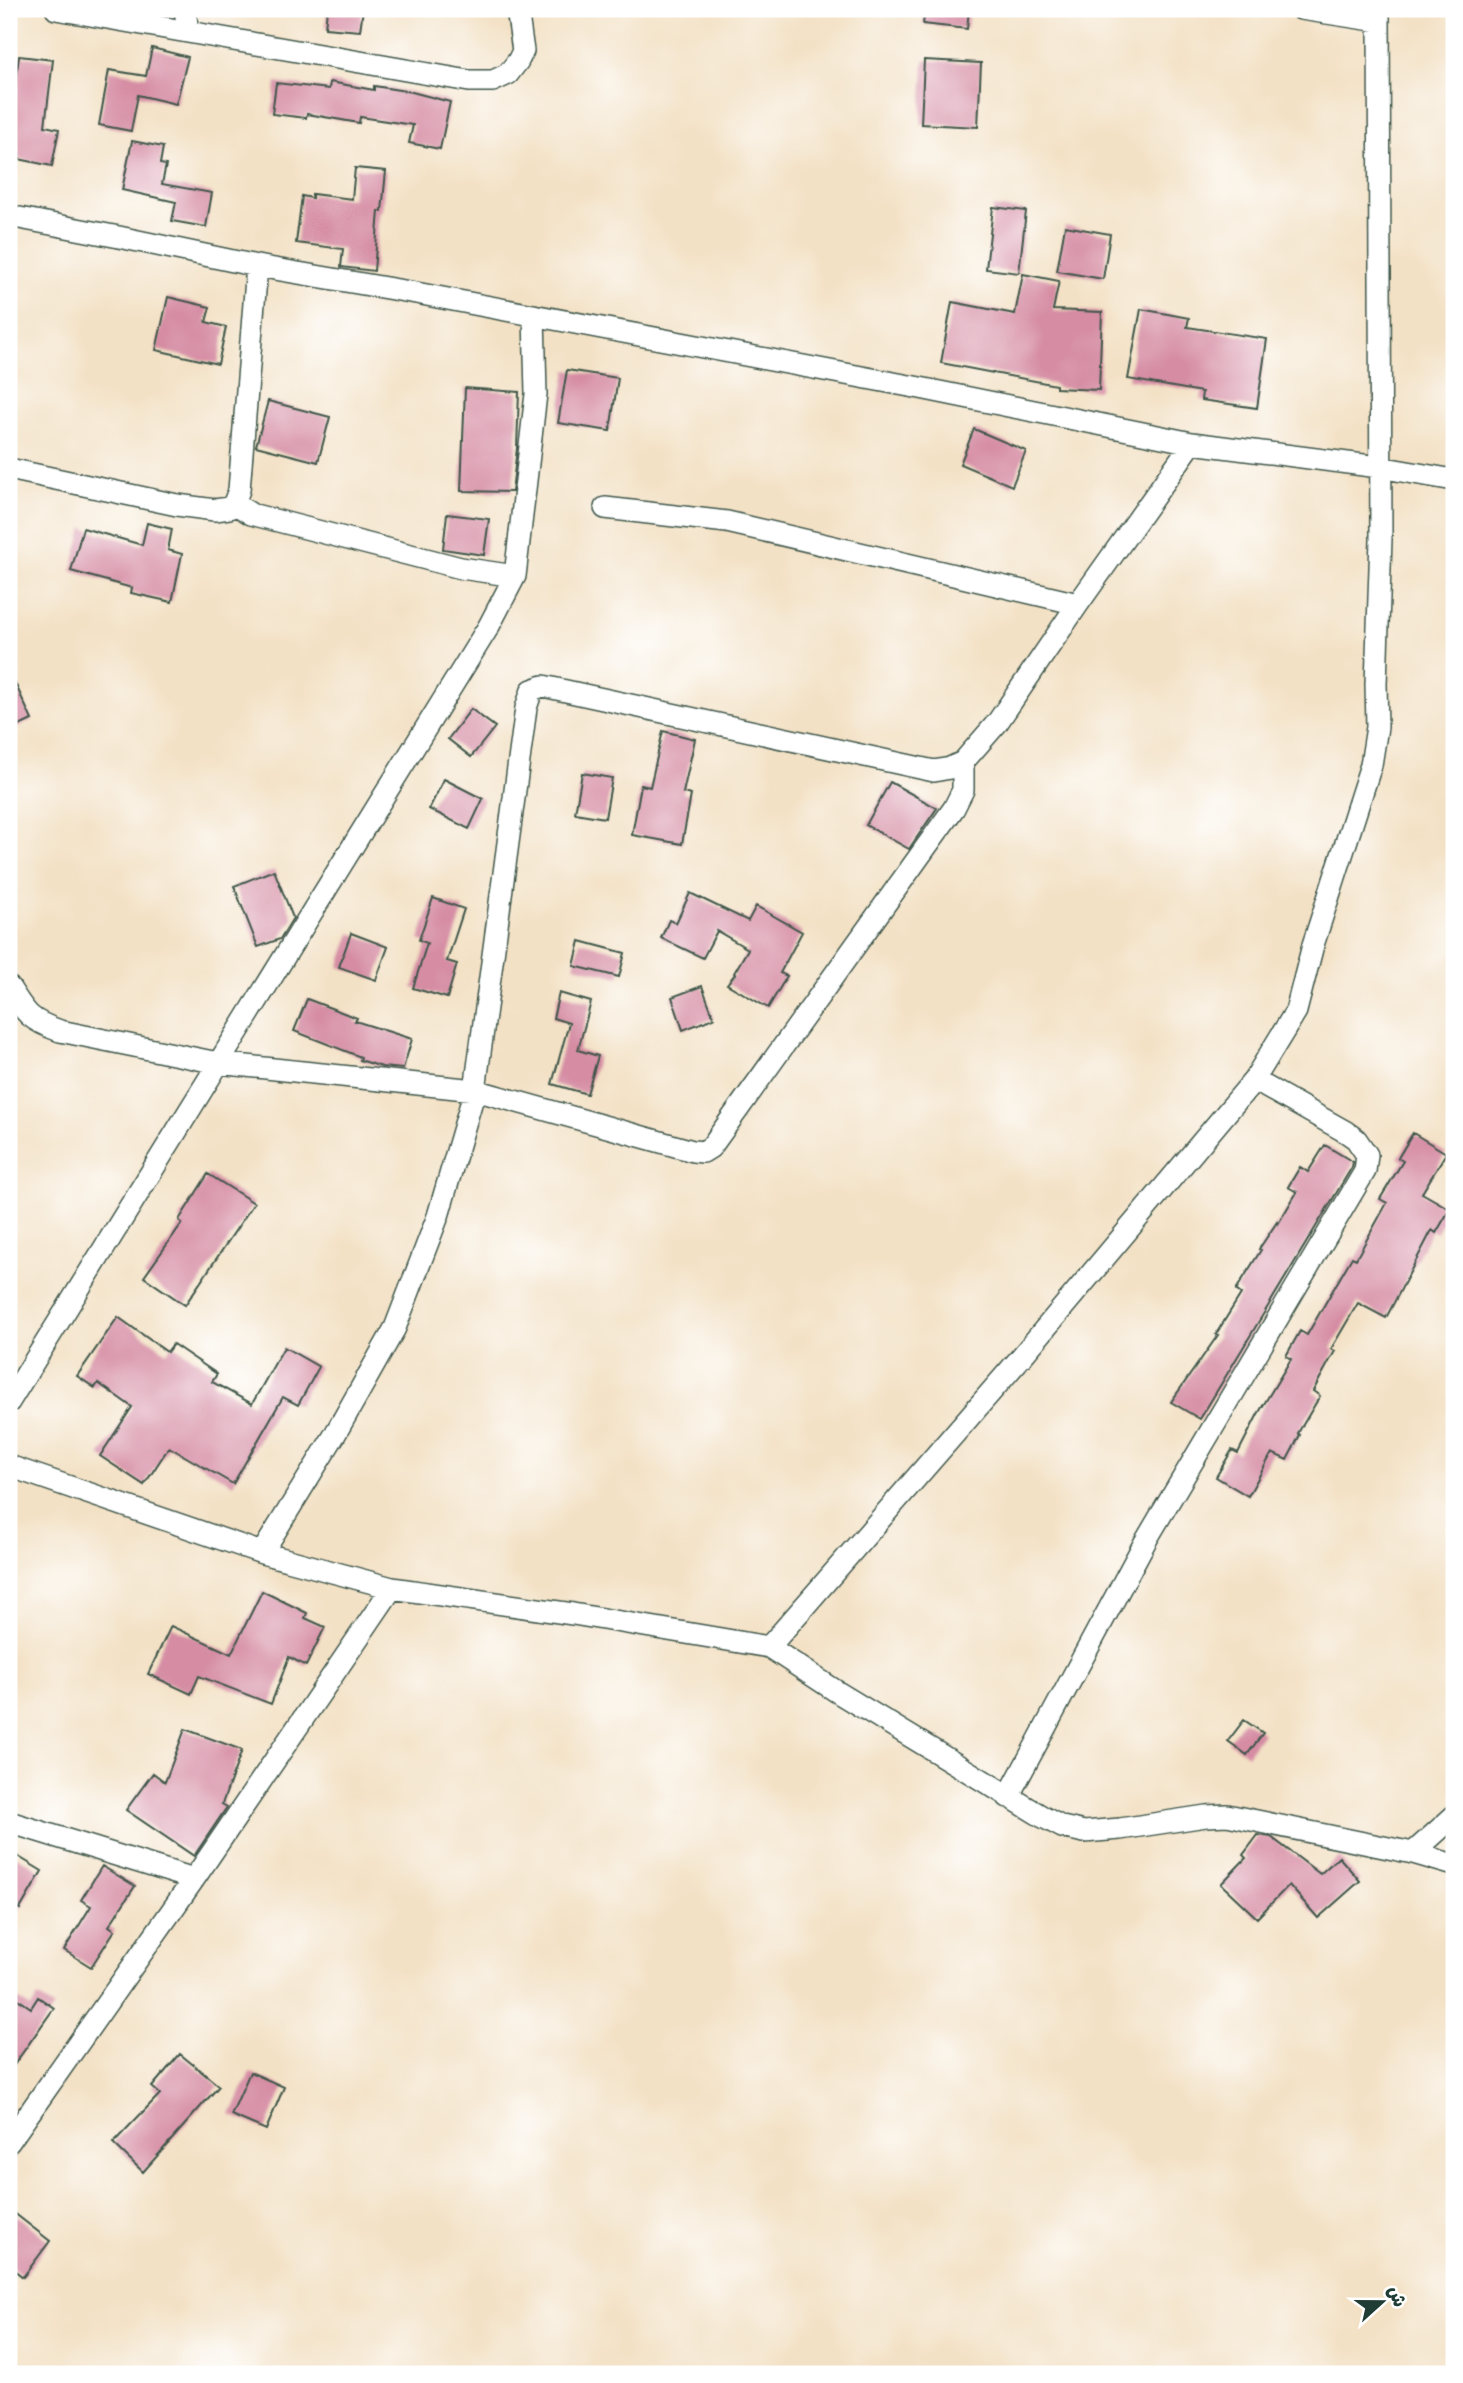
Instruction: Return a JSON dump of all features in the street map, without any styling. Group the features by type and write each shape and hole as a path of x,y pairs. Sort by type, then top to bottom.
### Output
{"street":[{"path":"56,9 469,81 493,81 508,74 523,51 517,9"},
{"path":"185,9 188,32"},
{"path":"769,1647 1017,1362 1254,1080 1296,1011 1313,945 1371,765 1377,727 1381,539 1379,15 1301,9"},
{"path":"9,216 257,266 920,388 1192,443 1379,467 1454,480"},
{"path":"9,469 177,505 224,510 234,503 239,490 257,266"},
{"path":"9,1402 489,626 515,576 536,394 534,316"},
{"path":"262,1553 334,1436 395,1328 438,1216 475,1090 526,708 532,690 543,686 934,771 945,770 963,762 997,723 1192,443"},
{"path":"234,503 251,514 461,568 515,576"},
{"path":"605,508 727,522 1078,604"},
{"path":"9,987 37,1023 60,1031 218,1063 475,1090 693,1152 703,1152 711,1147 954,808 963,790 963,762"},
{"path":"1008,1797 1145,1542 1366,1171 1367,1155 1356,1139 1254,1080"},
{"path":"9,1466 262,1553 392,1588 573,1614 769,1647 1008,1797 1053,1822 1084,1832 1227,1815 1413,1853 1454,1865"},
{"path":"9,2142 194,1879 392,1588"},
{"path":"1413,1853 1454,1816"},
{"path":"9,1822 194,1879"}],"building":[{"path":"327,9 363,9 360,31 325,28"},
{"path":"925,9 969,9 967,29 923,24"},
{"path":"152,48 188,57 176,104 138,95 131,131 99,125 109,70 146,76"},
{"path":"19,56 53,60 45,126 59,129 52,166 9,157 9,119"},
{"path":"924,60 981,63 978,127 921,124"},
{"path":"330,82 374,90 374,86 412,92 450,102 440,149 409,143 413,125 360,117 359,123 307,114 306,118 272,114 276,83 329,89"},
{"path":"132,141 163,147 160,164 166,165 162,184 212,193 206,227 172,221 176,202 122,190"},
{"path":"355,168 386,171 382,211 379,211 374,271 341,267 343,249 296,243 302,196 312,198 312,194 352,199"},
{"path":"993,207 1026,211 1019,273 986,269"},
{"path":"1065,226 1110,234 1103,279 1057,271"},
{"path":"1023,274 1059,281 1053,310 1102,312 1099,390 1056,388 1056,385 941,363 952,302 1015,314"},
{"path":"168,297 210,307 206,322 226,327 218,364 156,350"},
{"path":"1141,309 1189,318 1187,327 1267,339 1257,408 1201,400 1202,392 1128,379"},
{"path":"567,370 618,378 610,431 558,423"},
{"path":"465,388 519,392 512,492 461,491"},
{"path":"268,401 330,417 318,462 256,446"},
{"path":"974,429 1026,451 1012,486 960,464"},
{"path":"447,514 489,519 484,555 443,549"},
{"path":"147,523 172,529 168,550 182,554 172,602 131,593 132,588 71,571 83,528 142,545"},
{"path":"9,670 32,720 9,731"},
{"path":"471,709 495,727 471,757 448,739"},
{"path":"663,731 695,739 683,793 691,795 682,844 632,835 641,785 650,787"},
{"path":"582,773 612,778 605,818 575,813"},
{"path":"444,779 483,799 469,829 429,809"},
{"path":"890,782 937,808 909,849 866,825"},
{"path":"274,870 293,918 280,939 258,947 234,886"},
{"path":"690,893 748,921 756,906 802,932 780,973 787,976 768,1008 727,984 748,949 717,931 703,958 661,938 669,920 676,923"},
{"path":"433,898 464,909 447,961 457,964 447,998 413,988 427,943 419,940"},
{"path":"351,933 388,947 376,980 339,967"},
{"path":"580,941 625,953 619,977 574,966"},
{"path":"702,986 714,1018 683,1030 672,997"},
{"path":"559,993 591,1002 578,1050 598,1056 587,1094 552,1084 569,1023 553,1018"},
{"path":"307,999 357,1018 355,1021 412,1039 403,1069 382,1067 360,1060 361,1057 294,1031"},
{"path":"1413,1133 1446,1153 1422,1193 1450,1209 1436,1233 1432,1230 1386,1318 1358,1303 1331,1349 1335,1351 1313,1391 1320,1396 1298,1433 1300,1435 1287,1460 1272,1453 1248,1496 1216,1477 1232,1450 1238,1453 1291,1359 1286,1356 1300,1331 1307,1335 1352,1257 1356,1259 1387,1203 1380,1199 1403,1161 1398,1158"},
{"path":"1325,1145 1353,1162 1352,1167 1200,1419 1171,1402 1218,1335 1216,1334 1241,1294 1236,1290 1261,1250 1259,1249 1297,1192 1288,1187 1300,1167 1308,1172"},
{"path":"208,1174 254,1203 185,1305 144,1277 182,1223 179,1220"},
{"path":"118,1317 167,1352 173,1344 217,1374 212,1382 252,1404 284,1347 319,1367 298,1405 283,1397 233,1484 169,1447 144,1485 100,1456 132,1407 98,1383 95,1388 77,1376"},
{"path":"262,1591 307,1613 305,1618 325,1627 306,1666 289,1657 271,1704 199,1676 191,1694 148,1674 171,1626 231,1654"},
{"path":"1244,1720 1263,1733 1247,1755 1228,1741"},
{"path":"185,1729 242,1750 222,1804 227,1807 194,1856 126,1810 153,1773 165,1782"},
{"path":"1258,1835 1271,1837 1320,1874 1339,1857 1360,1881 1318,1918 1289,1885 1257,1918 1221,1884 1246,1858 1243,1855"},
{"path":"9,1851 42,1871 20,1909 9,1902"},
{"path":"102,1866 135,1886 109,1926 115,1930 91,1967 64,1950 91,1906 81,1900"},
{"path":"15,1997 31,2008 38,1997 54,2008 9,2072 9,2006"},
{"path":"180,2054 219,2086 143,2172 113,2143 160,2094 152,2087"},
{"path":"250,2072 284,2087 266,2130 231,2115"},
{"path":"9,2209 50,2241 23,2277 9,2266"}]}
